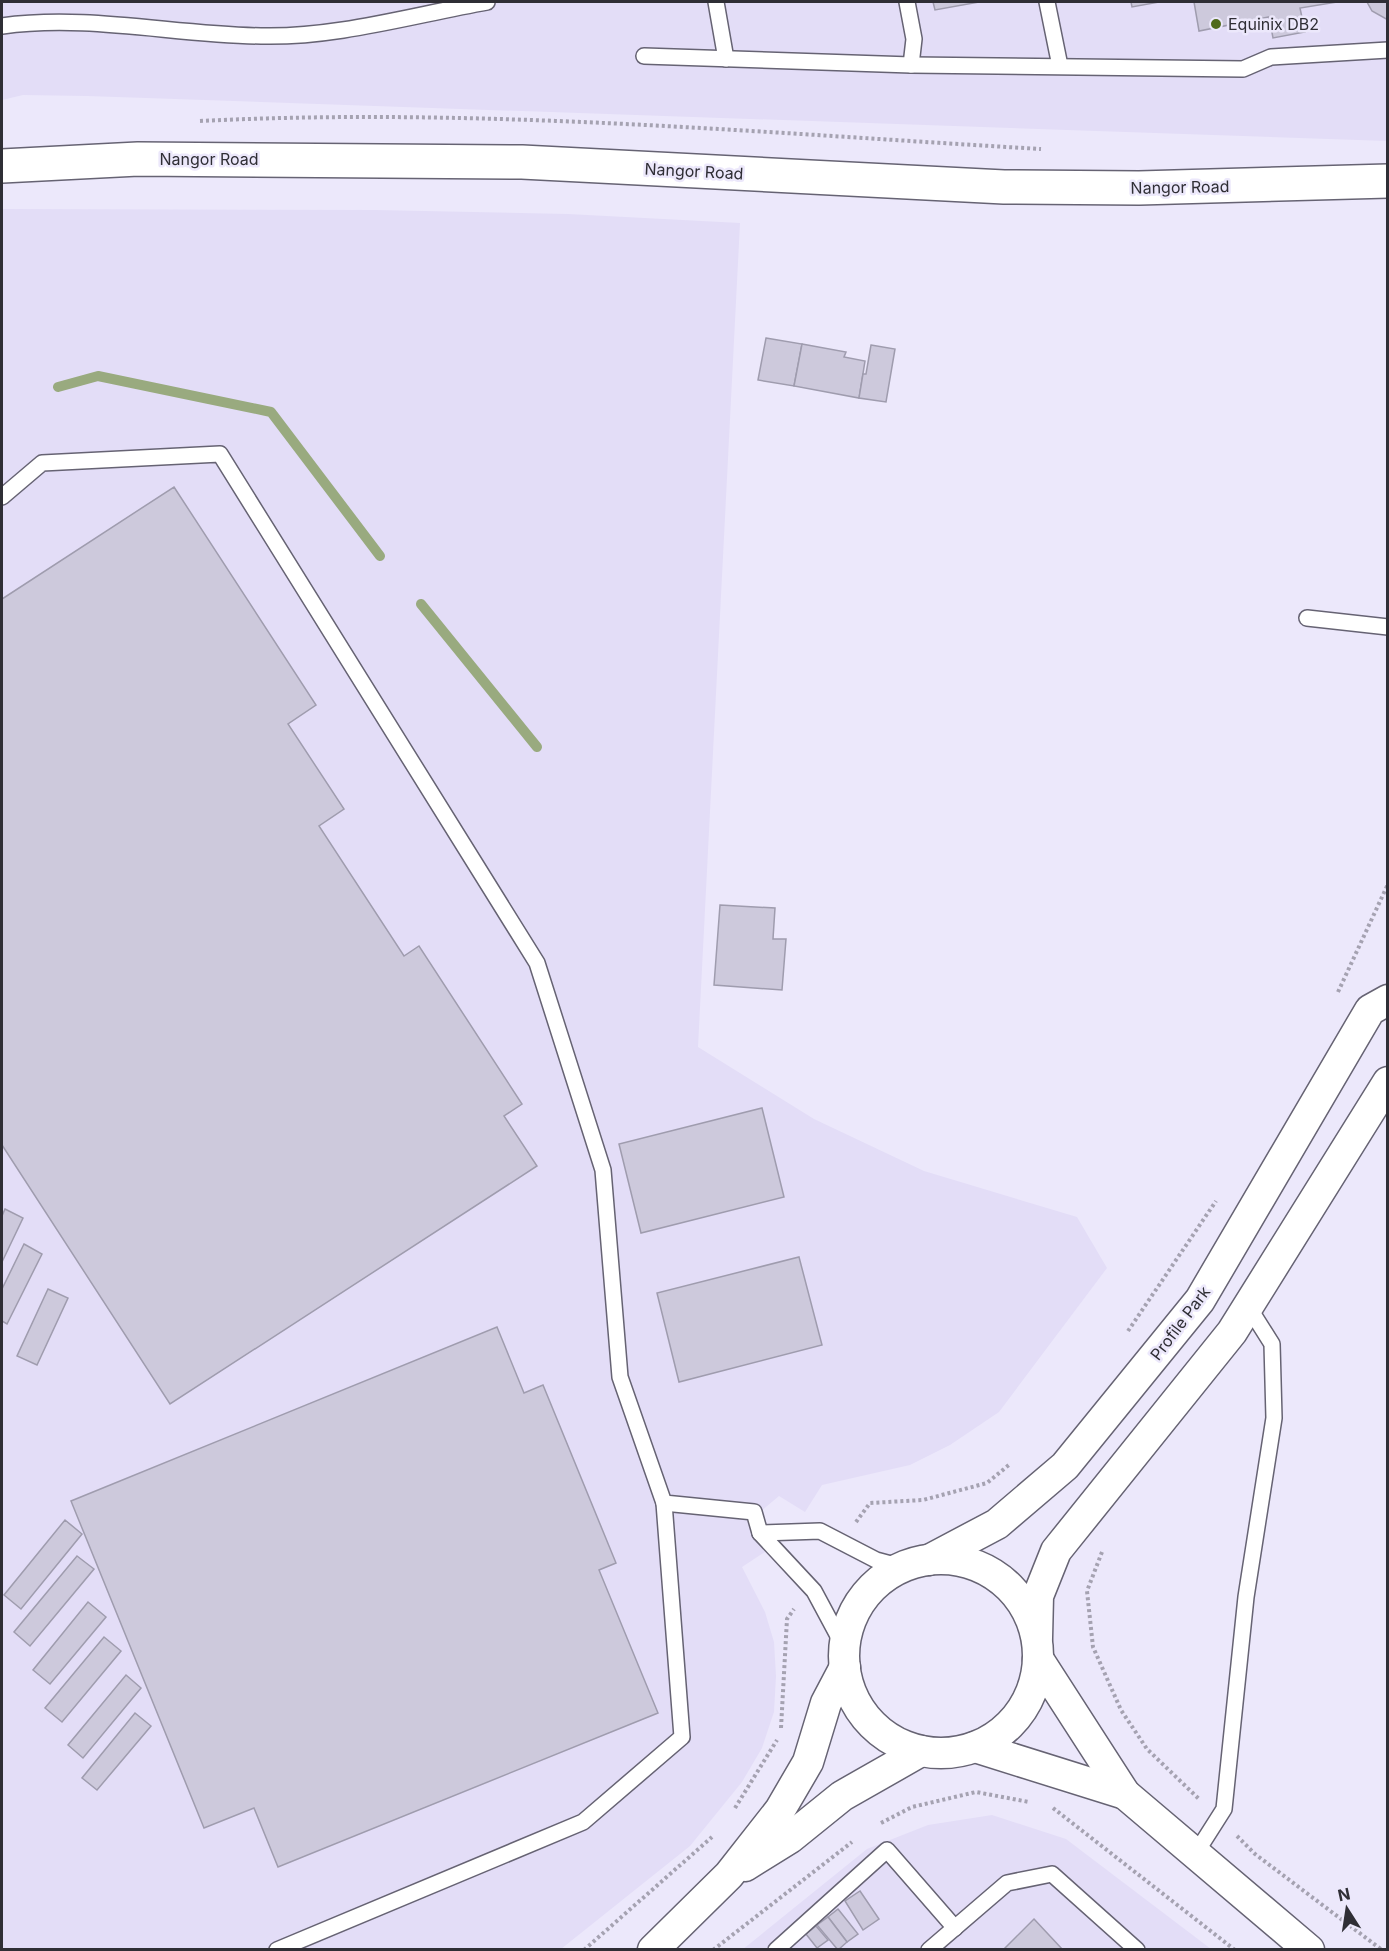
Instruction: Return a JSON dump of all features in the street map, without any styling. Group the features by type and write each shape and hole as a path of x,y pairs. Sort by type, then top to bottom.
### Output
{"main road":[{"name":"Nangor Road","path":"2,166 138,159 522,162 1015,187 1139,188 1388,181"}],"street":[{"name":"Profile Park","path":"915,1564 997,1524 1065,1466 1200,1300 1370,1011 1388,1000"},
{"path":"844,1657 849,1687 865,1717 890,1739 921,1751 948,1753 975,1747 1002,1732 1023,1708 1035,1680 1038,1648 1038,1596 1056,1551 1232,1332 1379,1113 1388,1082"},
{"path":"652,1950 729,1875 780,1810 808,1762 826,1703 844,1657 850,1622 862,1599 880,1581 915,1564 958,1560 986,1569 1010,1587 1027,1610 1038,1648 1125,1794 1309,1950"},
{"path":"975,1747 1125,1794"},
{"path":"729,1875 790,1838 842,1796 921,1751"}],"lane":[{"path":"2,26 29,22 65,23 260,36 295,36 487,2"},
{"path":"716,2 726,59"},
{"path":"907,2 914,39 911,65"},
{"path":"1047,2 1060,66"},
{"path":"644,56 911,65 1243,69 1271,57 1388,50"},
{"path":"2,497 42,463 220,454 537,963 603,1170 620,1377 664,1503 682,1737 583,1822 276,1950"},
{"path":"1307,618 1388,627"},
{"path":"1196,1853 1224,1809 1246,1597 1274,1418 1272,1344 1248,1306"},
{"path":"664,1503 754,1512 760,1533 814,1591 844,1657"},
{"path":"760,1533 820,1531 876,1560 915,1564"},
{"path":"776,1950 887,1850 955,1928"},
{"path":"929,1950 1007,1883 1052,1874 1137,1950"}],"path":[{"path":"192,122 266,118 421,117 563,122 1053,150"},
{"path":"1336,996 1388,884"},
{"path":"1127,1332 1217,1199"},
{"path":"870,1503 923,1500 987,1483 1012,1463"},
{"path":"734,1810 780,1735 787,1618"},
{"path":"874,1827 912,1807 976,1792 1040,1804"},
{"path":"1050,1806 1235,1950"},
{"path":"584,1950 713,1836"},
{"path":"713,1950 855,1840"}],"shaded area":[{"path":"2,2 1387,2 1387,141 87,96 23,95 2,100"},
{"path":"2,209 375,210 568,214 740,223 698,1047 814,1119 924,1171 1077,1217 1107,1268 999,1412 950,1445 910,1465 822,1485 805,1512 779,1496 748,1522 768,1550 742,1567 765,1612 774,1642 776,1676 774,1712 762,1748 742,1782 690,1846 561,1949 2,1950"},
{"path":"992,1815 1066,1839 1211,1949 742,1950 867,1849 928,1825"}],"building":[{"path":"933,2 979,2 935,10"},
{"path":"1131,2 1159,2 1132,7"},
{"name":"Equinix DB2","path":"1194,2 1337,2 1300,8 1305,32 1273,38 1269,17 1199,31"},
{"name":"Equinix DB2","path":"1367,2 1388,2 1388,20 1372,11"},
{"path":"766,338 802,344 794,386 758,380"},
{"path":"802,344 846,352 844,357 865,361 859,398 794,386"},
{"path":"871,345 895,349 886,402 859,398"},
{"path":"174,487 316,705 288,724 344,809 319,826 404,956 419,946 522,1104 504,1116 537,1166 170,1404 2,1145 2,599"},
{"path":"720,905 775,908 773,939 786,939 782,990 714,985"},
{"path":"762,1108 784,1197 641,1233 619,1144"},
{"path":"5,1209 23,1218 2,1262 2,1216"},
{"path":"24,1244 42,1254 7,1324 2,1321 2,1289"},
{"path":"799,1257 822,1345 679,1382 657,1293"},
{"path":"48,1289 68,1298 37,1365 17,1356"},
{"path":"497,1327 524,1393 543,1385 616,1563 599,1570 658,1713 278,1867 254,1808 204,1828 71,1501"},
{"path":"65,1520 82,1534 21,1609 4,1595"},
{"path":"77,1556 94,1569 30,1646 14,1632"},
{"path":"88,1602 106,1617 50,1684 33,1670"},
{"path":"104,1637 121,1651 62,1722 45,1708"},
{"path":"126,1675 141,1688 83,1758 68,1745"},
{"path":"135,1713 151,1726 97,1790 82,1778"},
{"path":"860,1891 879,1919 863,1930 845,1901"},
{"path":"838,1909 858,1934 847,1942 828,1917"},
{"path":"828,1917 847,1942 838,1950 817,1925"},
{"path":"1034,1919 1063,1950 1003,1950"},
{"path":"816,1926 828,1940 817,1948 806,1934"}],"waterway":[{"path":"58,387 98,376 271,412 380,556"},
{"path":"421,604 537,747"}],"place":[{"name":"Equinix DB2","path":"1216,24"}]}
